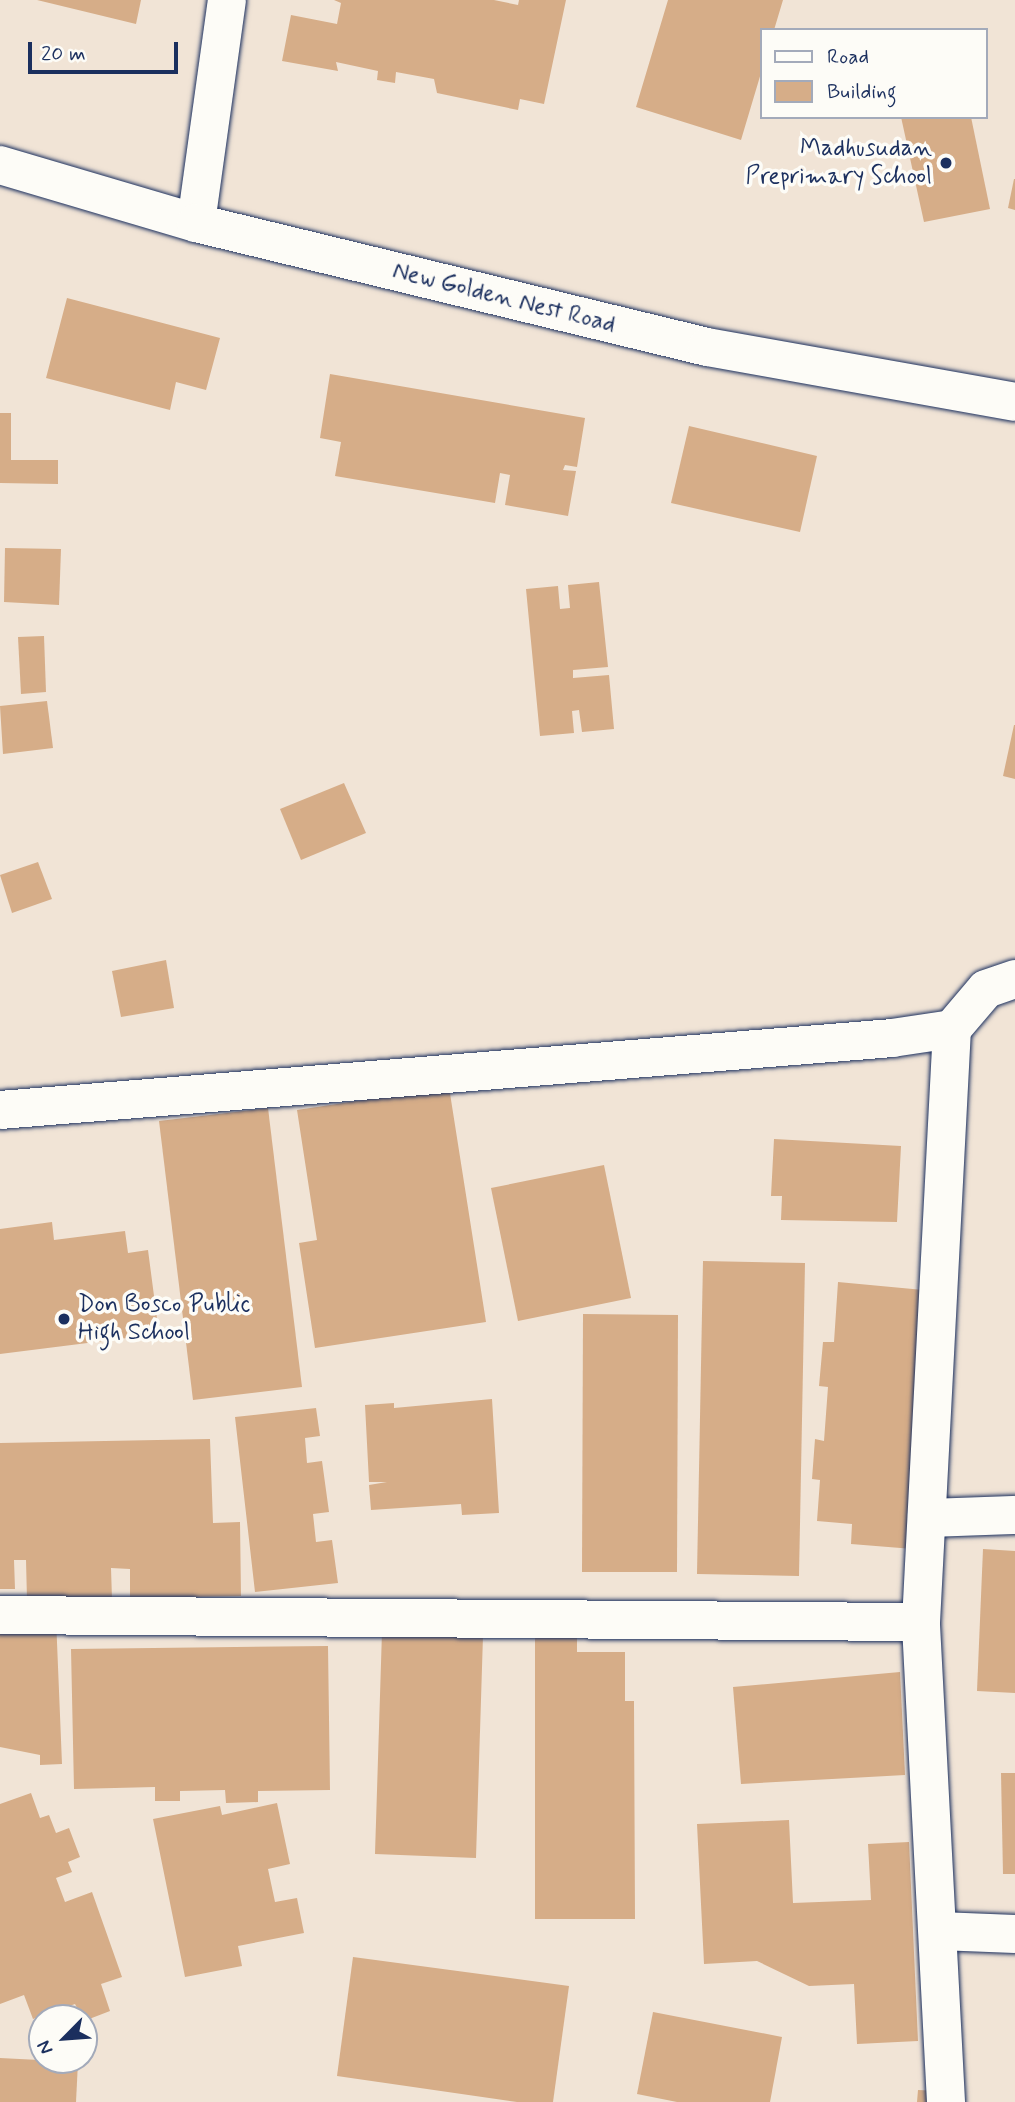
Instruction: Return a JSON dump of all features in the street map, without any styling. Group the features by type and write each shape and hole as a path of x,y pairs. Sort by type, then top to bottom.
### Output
{"street":[{"path":"196,223 227,0"},
{"name":"New Golden Nest Road","path":"0,165 196,223 707,347 1015,402"},
{"path":"946,2102 921,1622 952,1030 986,989 1015,978"},
{"path":"0,1110 878,1040 952,1030"},
{"path":"927,1518 1015,1515"},
{"path":"0,1615 921,1622"},
{"path":"939,1931 1015,1934"}],"building":[{"path":"37,0 141,0 136,24"},
{"path":"334,0 494,0 518,5 519,0 566,0 544,104 520,99 518,110 437,93 434,79 396,72 395,83 377,80 378,71 336,62 338,71 282,61 291,15 337,24 341,3"},
{"path":"668,0 783,0 775,28 760,28 760,76 741,140 636,107"},
{"name":"Madhusudan Preprimary School","path":"901,119 971,119 990,209 924,222"},
{"path":"1015,179 1015,210 1008,208"},
{"path":"67,298 220,338 206,390 176,382 170,410 46,378"},
{"path":"330,374 585,418 577,467 565,465 563,470 576,471 568,516 505,505 510,475 500,473 495,503 335,476 341,442 320,438"},
{"path":"0,413 11,413 11,460 58,460 58,484 0,483"},
{"path":"689,426 817,456 800,532 671,503"},
{"path":"5,548 61,549 59,605 4,602"},
{"path":"599,582 608,667 573,670 573,678 609,675 614,729 582,732 579,710 572,711 574,733 540,736 526,589 558,586 560,609 570,608 568,585"},
{"path":"44,636 46,692 21,694 18,637"},
{"path":"47,701 53,748 3,754 0,706"},
{"path":"1015,725 1015,779 1003,776"},
{"path":"344,783 366,833 301,860 280,809"},
{"path":"38,862 52,899 12,913 0,875"},
{"path":"166,960 174,1008 121,1017 112,971"},
{"path":"449,1087 486,1322 315,1348 299,1243 317,1240 297,1110"},
{"path":"268,1108 302,1387 193,1400 159,1121"},
{"path":"774,1139 901,1146 897,1222 781,1220 782,1196 771,1196"},
{"path":"604,1165 631,1298 518,1321 491,1188"},
{"path":"52,1222 54,1240 125,1231 128,1253 148,1250 159,1334 0,1354 0,1229"},
{"path":"703,1261 805,1263 799,1576 697,1574"},
{"path":"838,1282 934,1291 913,1549 851,1544 852,1524 817,1521 820,1480 812,1479 815,1439 824,1441 828,1387 819,1386 823,1342 834,1342"},
{"path":"583,1314 678,1315 677,1572 582,1572"},
{"path":"492,1399 499,1513 462,1515 461,1504 371,1510 369,1485 387,1482 369,1482 365,1405 394,1403 394,1408"},
{"path":"316,1408 320,1436 305,1438 307,1463 322,1461 329,1512 313,1514 316,1542 332,1540 338,1583 255,1592 235,1417"},
{"path":"210,1439 213,1523 240,1522 241,1596 130,1598 130,1569 111,1568 112,1599 27,1600 26,1560 14,1560 15,1589 0,1589 0,1443"},
{"path":"983,1549 1015,1551 1015,1693 977,1691"},
{"path":"56,1618 62,1764 40,1765 40,1755 0,1747 0,1620"},
{"path":"382,1632 483,1636 476,1858 375,1854"},
{"path":"535,1634 577,1634 577,1652 625,1652 625,1701 634,1701 635,1919 535,1919"},
{"path":"328,1646 330,1790 258,1791 258,1802 226,1803 225,1790 180,1791 180,1801 155,1801 155,1787 74,1789 71,1649"},
{"path":"900,1672 905,1775 741,1784 733,1687"},
{"path":"1001,1773 1015,1773 1015,1874 1003,1874"},
{"path":"31,1793 40,1818 49,1815 56,1833 69,1828 80,1857 68,1862 72,1872 56,1878 65,1902 92,1892 122,1977 101,1984 110,2011 98,2016 98,2004 28,2006 24,1995 0,2004 0,1804"},
{"path":"277,1803 290,1864 268,1869 275,1902 297,1898 304,1933 238,1946 242,1966 185,1977 153,1819 220,1806 222,1815"},
{"path":"789,1820 793,1903 871,1900 868,1844 909,1842 918,2041 857,2044 854,1984 809,1986 757,1961 704,1964 697,1824"},
{"path":"353,1957 569,1986 553,2102 517,2102 337,2076"},
{"path":"653,2012 782,2037 770,2102 677,2102 637,2094"},
{"path":"0,2058 28,2059 28,2074 77,2074 76,2102 0,2102"},
{"path":"918,2090 942,2091 942,2102 917,2102"}],"place":[{"name":"Madhusudan Preprimary School","path":"946,163"},
{"name":"Don Bosco Public High School","path":"64,1319"}]}
